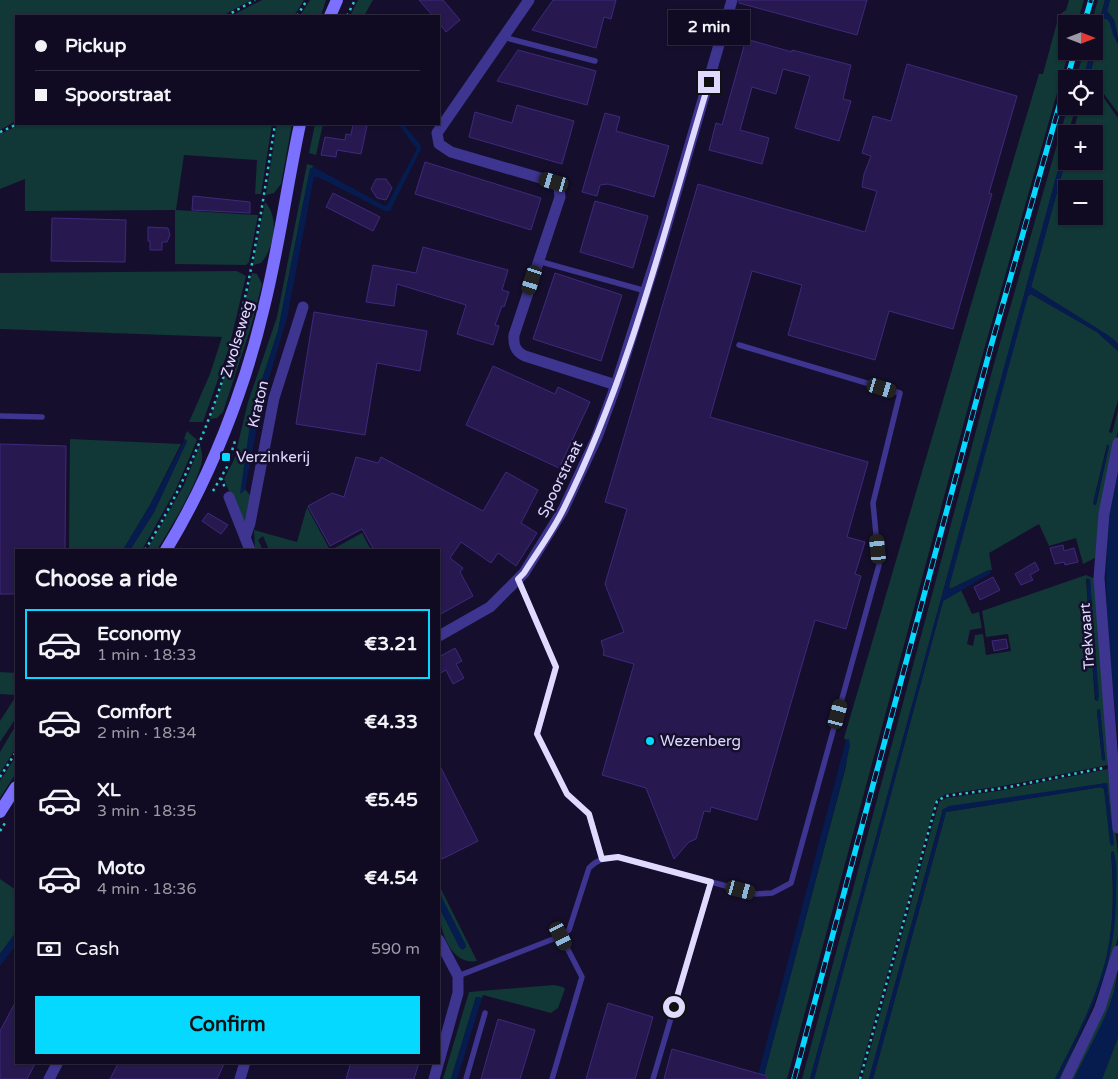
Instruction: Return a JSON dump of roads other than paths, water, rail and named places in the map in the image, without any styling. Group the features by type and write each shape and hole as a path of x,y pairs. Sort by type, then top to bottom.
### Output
{"main road":[{"path":"330,15 337,0"},
{"name":"Zwolseweg","path":"167,549 193,502 211,461 257,336 274,263 300,125"},
{"path":"0,812 15,789"}],"street":[{"path":"528,0 437,133 439,144 451,152 554,182 559,188 560,197 514,335 517,351 525,356 616,385"},
{"name":"Spoorstraat","path":"440,635 490,607 524,573 563,510 597,437 646,291 732,0"},
{"name":"Kraton","path":"244,538 250,523 276,390 303,307"},
{"name":"Trekvaart","path":"1118,443 1104,514 1099,578 1118,828"},
{"path":"229,497 250,549"},
{"path":"440,942 458,976 458,993 455,1008 440,1059"},
{"path":"1066,1079 1100,1008 1118,951"},
{"path":"49,1079 57,1064"},
{"path":"240,1079 244,1064"},
{"path":"434,1079 438,1064"}],"lane":[{"path":"503,36 594,61"},
{"path":"538,261 646,291"},
{"path":"458,976 561,936 569,930 589,868 602,859 618,857 756,894 772,893 791,883 879,564 873,503 900,393 739,346"},
{"path":"0,416 42,416"},
{"path":"518,579 556,667 537,734 567,794 589,814 602,859"},
{"path":"653,1079 711,882"},
{"path":"552,1079 582,978 561,936"},
{"path":"466,1079 485,1013"}],"water":[{"path":"1105,0 1110,0 1107,11 1114,20 1118,44 1113,35 1109,20 1104,18 1103,22 1103,15 1101,15"},
{"path":"1088,60 1093,60 1092,70 1086,70"},
{"path":"399,125 404,125 420,144 421,149 390,211 385,211 318,177 314,177 287,318 261,405 245,490 240,494 252,410 278,331 310,169 314,167 385,206 417,149"},
{"path":"1058,170 1063,170 1060,180 1058,180 1058,188 1031,287 1108,335 1118,344 1118,351 1097,332 1031,294 1028,296 949,587 951,589 989,570 991,571 990,574 943,601 814,1079 810,1079"},
{"path":"185,439 187,441 154,512 131,549 124,549 150,505"},
{"path":"1108,444 1109,446 1095,506 1093,503"},
{"path":"1118,467 1118,740 1109,637 1106,569 1111,501"},
{"path":"1087,578 1090,579 1099,698 1096,701 1088,622"},
{"path":"1100,709 1104,761 1102,760 1097,710"},
{"path":"849,739 850,746 841,784 763,1079 757,1079 846,740"},
{"path":"1107,783 1114,844 1112,846 1110,844 1104,789 1101,787 946,812 873,1079 869,1079 943,810 949,806"},
{"path":"1113,851 1116,860 1115,921 1106,969 1091,1011 1059,1079 1055,1079 1090,1006 1104,968 1112,920 1111,852"},
{"path":"440,894 466,945 463,950 460,948 440,909"},
{"path":"15,933 15,946 0,966 0,954"},
{"path":"1118,979 1118,1037 1102,1079 1074,1079 1107,1013"},
{"path":"476,997 482,998 457,1079 451,1079"}],"railway":[{"path":"1087,15 1091,0"},
{"path":"1070,70 1072,60"},
{"path":"794,1079 991,346 1058,110"}],"place":[{"name":"Verzinkerij","path":"226,457"},
{"name":"Wezenberg","path":"650,741"}]}
